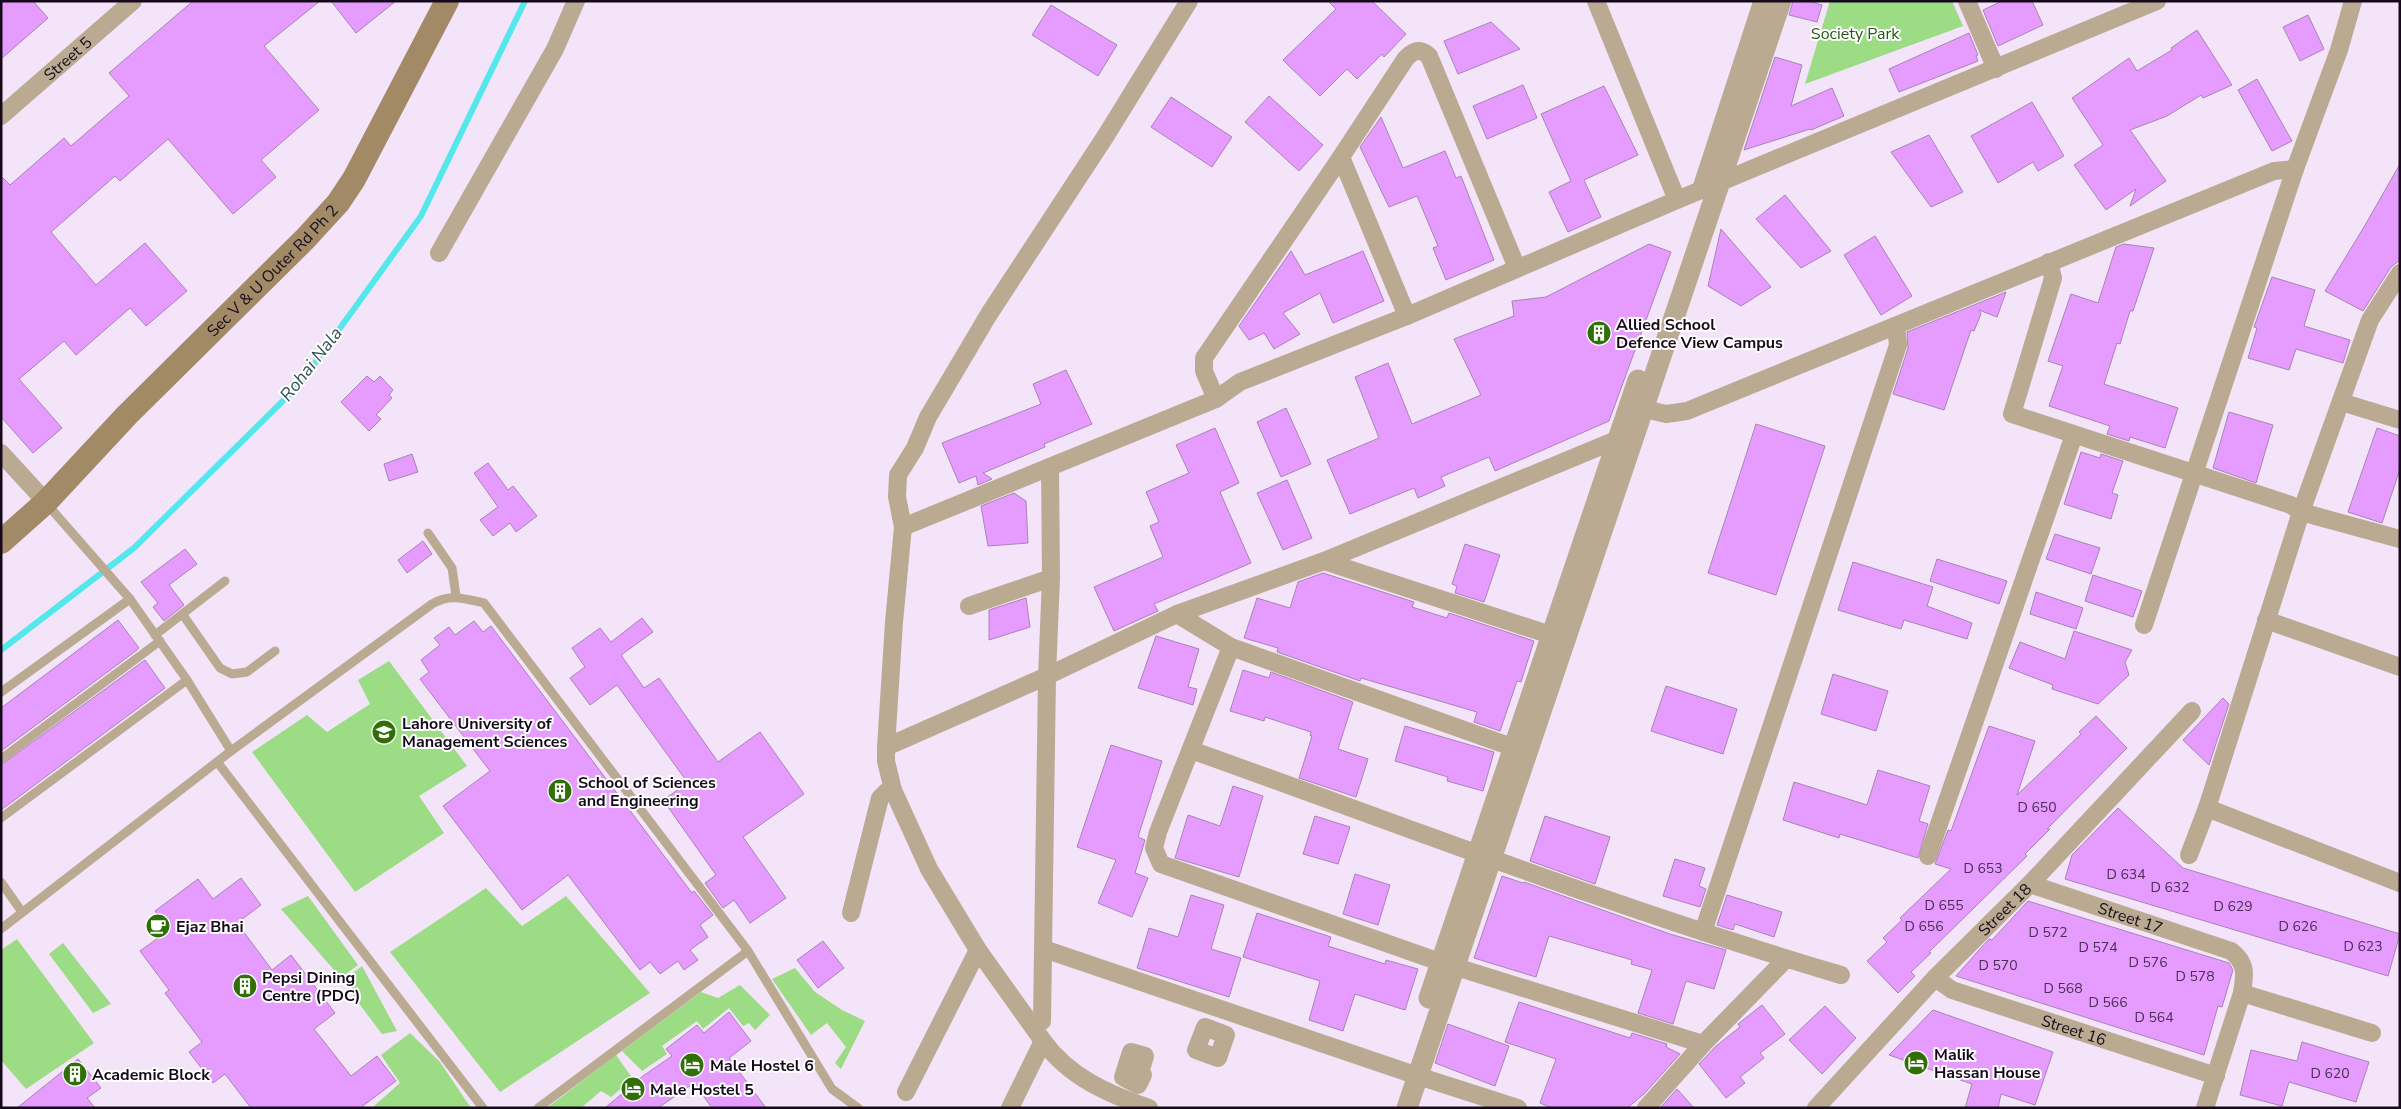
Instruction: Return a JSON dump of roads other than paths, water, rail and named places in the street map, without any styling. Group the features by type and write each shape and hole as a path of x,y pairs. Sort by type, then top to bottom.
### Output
{"main road":[{"name":"Sec V & U Outer Rd Ph 2","path":"1,542 46,502 127,415 305,239 338,203 354,179 447,1"}],"street":[{"name":"Street 5","path":"1,116 133,1"},
{"path":"439,253 555,49 576,1"},
{"path":"1149,1108 1116,1103 1066,1067 1043,1041 978,950 929,869 893,790 887,768 886,746 894,622 903,527 897,497 898,475 915,448 928,417 989,314 1105,136 1189,1"},
{"path":"1596,1 1676,200"},
{"path":"1711,186 1764,1"},
{"path":"1407,1108 1412,1074 1447,964 1711,186 1781,1"},
{"path":"1967,1 1996,69"},
{"path":"903,527 1216,399 1240,382 1407,316 1676,200 2157,1"},
{"path":"2144,625 2295,169 2340,50 2352,1"},
{"path":"1216,399 1204,371 1204,358 1406,58 1412,52 1425,52 1429,56 1517,268"},
{"path":"1341,157 1407,316"},
{"path":"1636,407 1666,414 1687,412 2274,171 2295,169"},
{"path":"2049,262 2053,278 2012,414 2291,505 2301,512 2400,539"},
{"path":"2189,855 2206,808 2301,512 2370,320 2400,273"},
{"path":"1703,932 1898,345 1897,335 1893,327"},
{"path":"2341,402 2400,420"},
{"path":"1928,856 2074,435"},
{"path":"886,746 1047,676 1177,614 1324,561 1624,442"},
{"path":"1,453 46,502"},
{"path":"1033,1025 1042,1021 1047,676 1051,578 1050,467"},
{"path":"1324,561 1558,636"},
{"path":"969,606 1051,578"},
{"path":"1177,614 1230,647 1520,749"},
{"path":"2266,620 2400,667"},
{"path":"1230,647 1154,848 1162,864 1447,964 1703,1044"},
{"name":"Street 18","path":"1816,1108 1935,978 2030,884 2192,711"},
{"path":"1191,750 1703,932 1840,976"},
{"path":"851,913 880,798 886,792 893,790"},
{"path":"2206,808 2400,884"},
{"name":"Street 17","path":"2030,884 2231,951 2244,964 2245,973 2242,993"},
{"path":"1044,949 1518,1108"},
{"path":"906,1092 978,950"},
{"path":"1646,1108 1703,1044 1786,959"},
{"name":"Street 16","path":"1935,978 1952,990 2216,1076"},
{"path":"2205,1108 2242,993 2372,1033"},
{"path":"1010,1108 1043,1041"},
{"path":"1394,1108 1412,1074"}],"lane":[{"path":"46,502 130,600 187,680 231,751"},
{"path":"428,533 452,568 456,596"},
{"path":"1,759 157,638 225,581"},
{"path":"1,928 218,763 231,751 432,604 442,598 456,596 484,603 748,951 832,1089 858,1108"},
{"path":"1,692 130,600"},
{"path":"183,615 220,668 232,674 247,672 275,651"},
{"path":"1,818 187,680"},
{"path":"218,763 482,1108"},
{"path":"1,882 22,912"},
{"path":"538,1108 748,951"}],"waterway":[{"name":"Rohai Nala","path":"1,650 134,548 299,385 421,216 525,1"}],"place":[{"name":"Allied School Defence View Campus","path":"1599,333"},
{"name":"Lahore University of Management Sciences","path":"384,732"},
{"name":"School of Sciences and Engineering","path":"560,791"},
{"name":"Ejaz Bhai","path":"158,926"},
{"name":"Pepsi Dining Centre (PDC)","path":"245,986"},
{"name":"Malik Hassan House","path":"1916,1063"},
{"name":"Male Hostel 6","path":"692,1065"},
{"name":"Academic Block","path":"75,1074"},
{"name":"Male Hostel 5","path":"633,1089"}],"park label":[{"name":"Society Park","path":"1855,33"}]}
